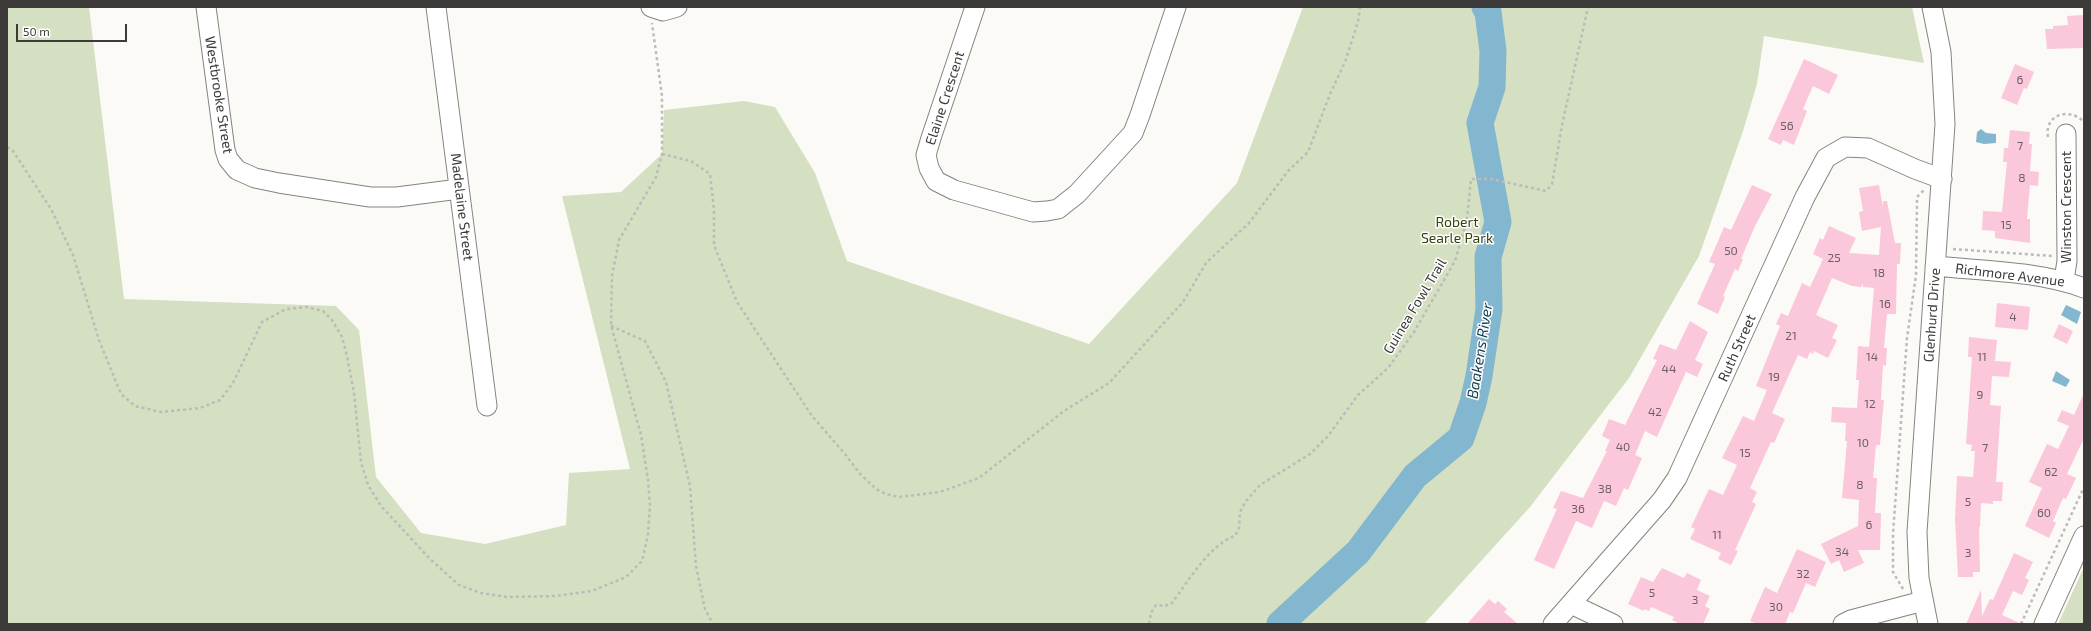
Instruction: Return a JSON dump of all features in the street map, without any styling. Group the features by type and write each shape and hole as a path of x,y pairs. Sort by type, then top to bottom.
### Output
{"street":[{"name":"Westbrooke Street","path":"206,7 225,150 228,159 237,170 255,178 278,183 370,197 396,197 459,189"},
{"name":"Madelaine Street","path":"436,7 487,406"},
{"path":"653,13 671,10 677,7"},
{"name":"Elaine Crescent","path":"975,7 926,155 929,168 936,181 954,190 1033,212 1047,212 1058,208 1077,194 1133,133 1176,7"},
{"name":"Glenhurd Drive","path":"1928,624 1916,603 1919,578 1917,532 1937,247 1934,176 1945,124 1941,52 1932,7"},
{"name":"Winston Crescent","path":"2064,280 2067,261 2066,134"},
{"name":"Ruth Street","path":"1553,624 1662,500 1677,478 1805,197 1826,158 1845,147 1868,148 1934,176"},
{"name":"Richmore Avenue","path":"1935,266 2064,280 2084,288"},
{"path":"2044,624 2084,536"},
{"path":"1843,624 1851,620 1916,603"},
{"path":"1571,604 1613,624"}],"path":[{"path":"662,154 691,162 710,174 714,210 714,245 737,302 812,416 860,474 876,489 886,494 914,496 940,492 979,478 1064,411 1109,383 1183,302 1206,263 1249,223 1288,171 1308,152 1325,105 1347,55 1358,22 1360,7"},
{"name":"Guinea Fowl Trail","path":"1149,624 1151,613 1156,605 1165,606 1172,603 1202,563 1227,539 1235,536 1239,528 1240,512 1246,501 1260,485 1310,454 1328,436 1358,395 1388,368 1414,332 1455,261 1467,219 1470,179 1491,179 1546,191 1552,184 1562,126 1588,7"},
{"path":"7,147 12,151 51,209 73,255 99,340 121,394 135,406 161,412 200,408 220,400 233,383 262,322 286,309 306,307 323,311 332,320 342,337 347,356 354,393 361,462 368,485 381,506 430,559 459,585 481,593 507,597 555,596 592,591 626,577 642,561 648,535 650,505 648,480 641,435 611,325 612,276 619,240 656,177 662,154 662,96 653,13"},
{"path":"1916,603 1904,591 1893,572 1893,521 1907,338 1916,276 1917,197 1926,188 1934,176"},
{"path":"1937,247 2052,256 2067,261"},
{"path":"611,325 645,341 666,382 690,486 696,566 705,609 713,624"},
{"path":"2021,624 2084,487"}],"green space":[{"name":"Robert Searle Park","path":"7,7 89,7 124,299 336,306 359,330 376,477 421,533 485,544 566,525 569,473 630,469 562,196 621,192 662,154 664,110 744,101 775,107 815,173 847,261 1089,344 1237,183 1303,7 1912,7 1924,63 1764,36 1757,84 1743,131 1699,256 1629,378 1530,507 1424,624 7,624"},
{"path":"2084,567 2084,624 2058,624"}],"water":[{"path":"1981,129 1986,133 1996,134 1996,143 1984,144 1976,142 1977,132"},
{"path":"2066,305 2081,312 2077,324 2061,315"},
{"path":"2056,371 2070,380 2066,387 2052,381"}],"building":[{"path":"2084,15 2084,48 2047,49 2045,29 2053,29 2053,26 2068,25 2067,16"},
{"path":"1804,59 1838,75 1829,94 1813,86 1803,109 1807,111 1794,145 1783,140 1781,145 1768,139"},
{"path":"2015,64 2034,72 2027,89 2024,88 2017,105 2001,98"},
{"path":"2010,130 2030,132 2029,144 2032,144 2030,171 2039,172 2038,186 2030,185 2027,219 2030,219 2030,243 1995,238 1995,231 1982,230 1983,211 2002,212 2007,162 2003,162 2004,148 2008,148"},
{"path":"1752,185 1772,194 1755,226 1741,259 1743,259 1738,271 1735,269 1723,296 1725,297 1718,314 1697,304 1715,264 1709,262 1724,227 1731,230"},
{"path":"1879,185 1883,207 1883,201 1887,201 1895,243 1901,243 1900,264 1897,264 1896,314 1887,314 1884,348 1887,348 1886,366 1883,365 1881,400 1884,400 1880,445 1876,445 1873,478 1877,478 1875,513 1881,513 1880,550 1858,550 1864,563 1844,572 1839,560 1831,564 1821,544 1858,526 1859,500 1842,498 1847,441 1845,441 1846,423 1831,422 1832,407 1857,408 1859,380 1856,380 1858,346 1869,347 1874,288 1863,287 1863,284 1861,287 1852,286 1832,278 1816,315 1838,325 1832,338 1837,340 1828,358 1814,351 1813,354 1810,352 1807,359 1798,355 1772,413 1785,419 1774,443 1771,442 1750,488 1757,492 1752,502 1756,504 1735,550 1738,551 1731,565 1718,559 1721,553 1690,539 1695,529 1691,527 1709,489 1723,495 1737,465 1722,458 1743,416 1754,421 1767,390 1756,386 1780,326 1776,324 1781,313 1788,316 1802,283 1810,287 1823,259 1813,254 1820,238 1823,240 1829,226 1856,238 1849,253 1879,255 1881,227 1862,231 1859,212 1863,211 1859,188"},
{"path":"1997,303 2030,307 2028,330 1995,327"},
{"path":"1690,321 1708,332 1695,360 1703,364 1697,377 1686,372 1657,437 1645,431 1635,455 1642,458 1628,490 1624,488 1616,506 1604,501 1592,528 1576,521 1554,569 1534,560 1557,509 1553,508 1561,491 1583,498 1607,451 1605,451 1610,440 1602,436 1609,419 1625,425 1657,360 1653,359 1660,344 1676,350"},
{"path":"2059,324 2073,331 2067,344 2053,337"},
{"path":"1969,337 1997,340 1995,361 2011,362 2009,377 1992,376 1990,405 2001,406 1996,482 2003,482 2002,501 1993,501 1993,504 1981,503 1979,527 1980,572 1973,572 1973,577 1958,577 1955,519 1957,476 1973,477 1975,451 1971,451 1972,445 1966,444 1972,357 1968,357"},
{"path":"2084,393 2084,438 2067,474 2076,478 2066,499 2063,498 2053,521 2056,523 2049,538 2025,526 2042,488 2029,482 2047,444 2058,449 2069,426 2057,421 2062,410 2074,415"},
{"path":"1797,549 1826,562 1815,587 1806,583 1793,613 1790,612 1785,624 1757,624 1750,621 1765,587 1777,593"},
{"path":"2014,553 2033,562 2025,578 2029,580 2022,595 2013,591 2002,615 2022,624 1966,624 1981,590 1982,616 1990,599 1993,600"},
{"path":"1662,568 1684,578 1687,573 1701,580 1697,590 1710,596 1705,606 1710,609 1703,624 1680,624 1672,620 1674,617 1651,607 1649,611 1644,609 1644,611 1628,604 1641,577 1653,582"},
{"path":"1489,599 1495,604 1498,601 1507,609 1504,612 1518,624 1467,624"}],"waterway":[{"name":"Baakens River","path":"1280,624 1358,552 1415,476 1461,438 1473,403 1479,376 1489,309 1488,257 1498,222 1480,123 1492,87 1493,51 1488,12 1485,7"}]}
